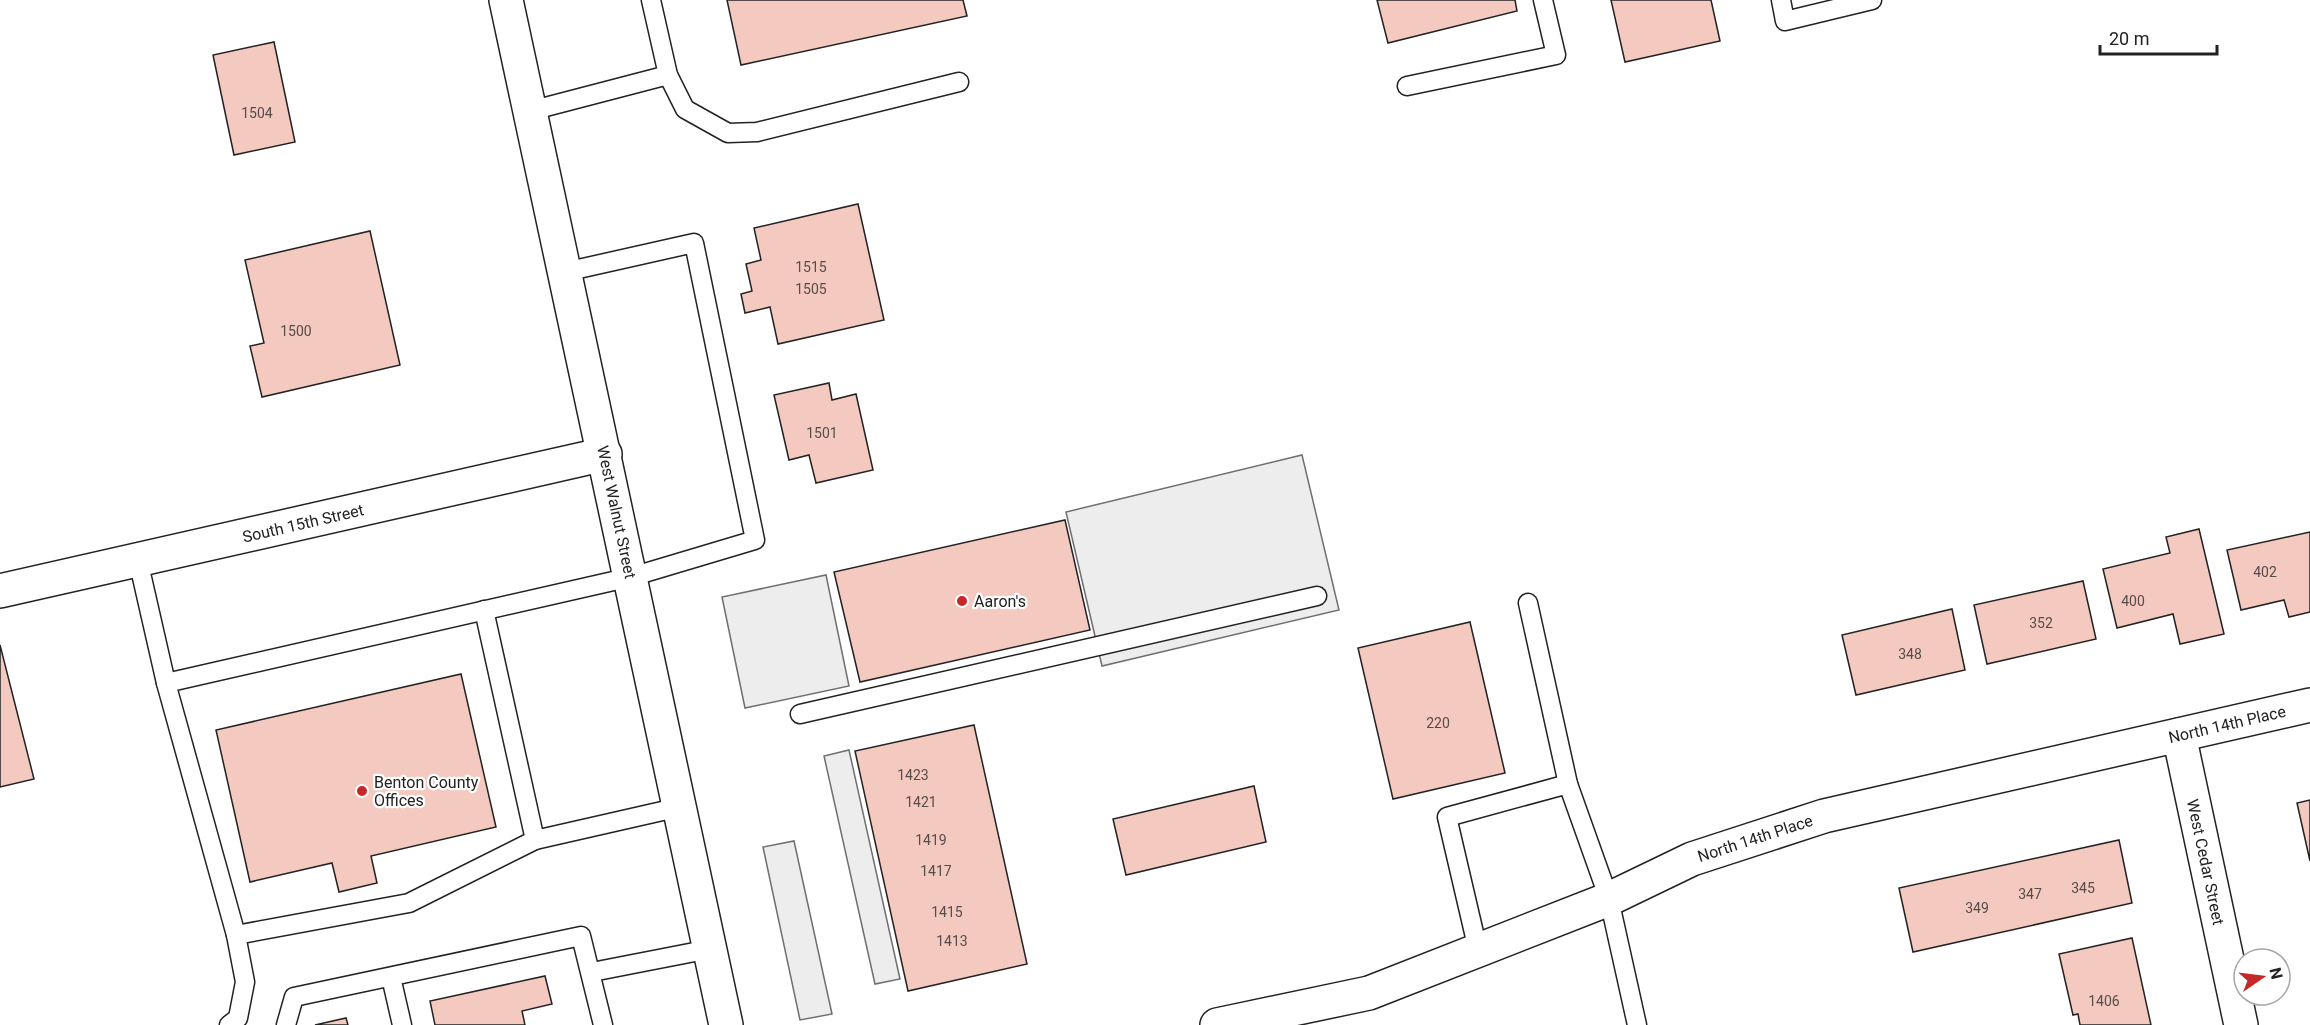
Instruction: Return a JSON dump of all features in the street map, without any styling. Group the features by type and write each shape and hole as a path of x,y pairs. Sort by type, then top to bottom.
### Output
{"street":[{"name":"West Walnut Street","path":"506,0 726,1025"},
{"name":"South 15th Street","path":"0,591 605,454"},
{"name":"North 14th Place","path":"1217,1025 1369,993 1609,899 1692,859 1824,816 2310,705"},
{"name":"West Cedar Street","path":"2179,735 2241,1025"}],"lane":[{"path":"651,0 668,75 685,109 728,133 757,132 959,82"},
{"path":"1407,86 1556,55 1543,0"},
{"path":"1781,0 1785,21 1872,0"},
{"path":"530,111 668,75"},
{"path":"166,683 631,577 755,540 694,243 565,272"},
{"path":"138,560 166,683 236,935 245,982 238,1018 229,1025"},
{"path":"800,714 1317,596"},
{"path":"1528,603 1568,784 1609,899 1637,1025"},
{"path":"484,610 535,840"},
{"path":"1478,950 1448,817 1568,784"},
{"path":"236,935 409,903 535,840 680,807"},
{"path":"286,1025 294,997 581,936 592,972 603,1025"},
{"path":"592,972 710,949"},
{"path":"391,977 402,1025"}],"shaded area":[{"path":"1302,455 1339,610 1102,666 1066,512"},
{"path":"826,575 849,686 745,708 722,597"},
{"path":"849,750 900,979 875,984 824,756"},
{"path":"794,841 832,1014 800,1020 763,847"}],"building":[{"path":"727,0 963,0 967,16 741,65"},
{"path":"1377,0 1515,0 1517,11 1388,43"},
{"path":"1611,0 1711,0 1720,41 1625,62"},
{"path":"274,42 295,142 234,155 213,55"},
{"path":"858,204 884,320 778,344 770,307 745,313 741,294 752,291 746,264 761,260 754,228"},
{"path":"370,231 400,365 262,397 250,346 264,343 245,260"},
{"path":"829,383 832,400 856,394 873,470 816,483 809,455 789,460 774,395"},
{"name":"Aaron's","path":"1065,520 1090,630 860,682 834,572"},
{"path":"2199,529 2224,634 2180,644 2173,614 2117,628 2103,569 2170,553 2166,537"},
{"path":"2310,532 2310,612 2289,617 2284,600 2241,610 2227,550"},
{"path":"2083,581 2096,639 1987,664 1974,605"},
{"path":"1952,609 1965,670 1856,695 1842,635"},
{"path":"1470,622 1505,773 1393,799 1358,648"},
{"path":"0,645 34,779 0,787"},
{"path":"461,674 496,827 371,856 377,883 339,892 332,863 250,882 216,730"},
{"path":"974,725 1027,964 908,991 855,751"},
{"path":"1254,786 1266,842 1126,875 1113,819"},
{"path":"2310,800 2310,861 2297,803"},
{"path":"2119,840 2132,903 1913,952 1899,888"},
{"path":"2132,938 2151,1025 2080,1025 2078,1014 2073,1015 2059,954"},
{"path":"545,976 552,1004 522,1011 525,1025 435,1025 430,1001"},
{"path":"346,1018 348,1025 315,1025"}],"place":[{"name":"Aaron's","path":"962,601"},
{"name":"Benton County Offices","path":"362,791"}]}
